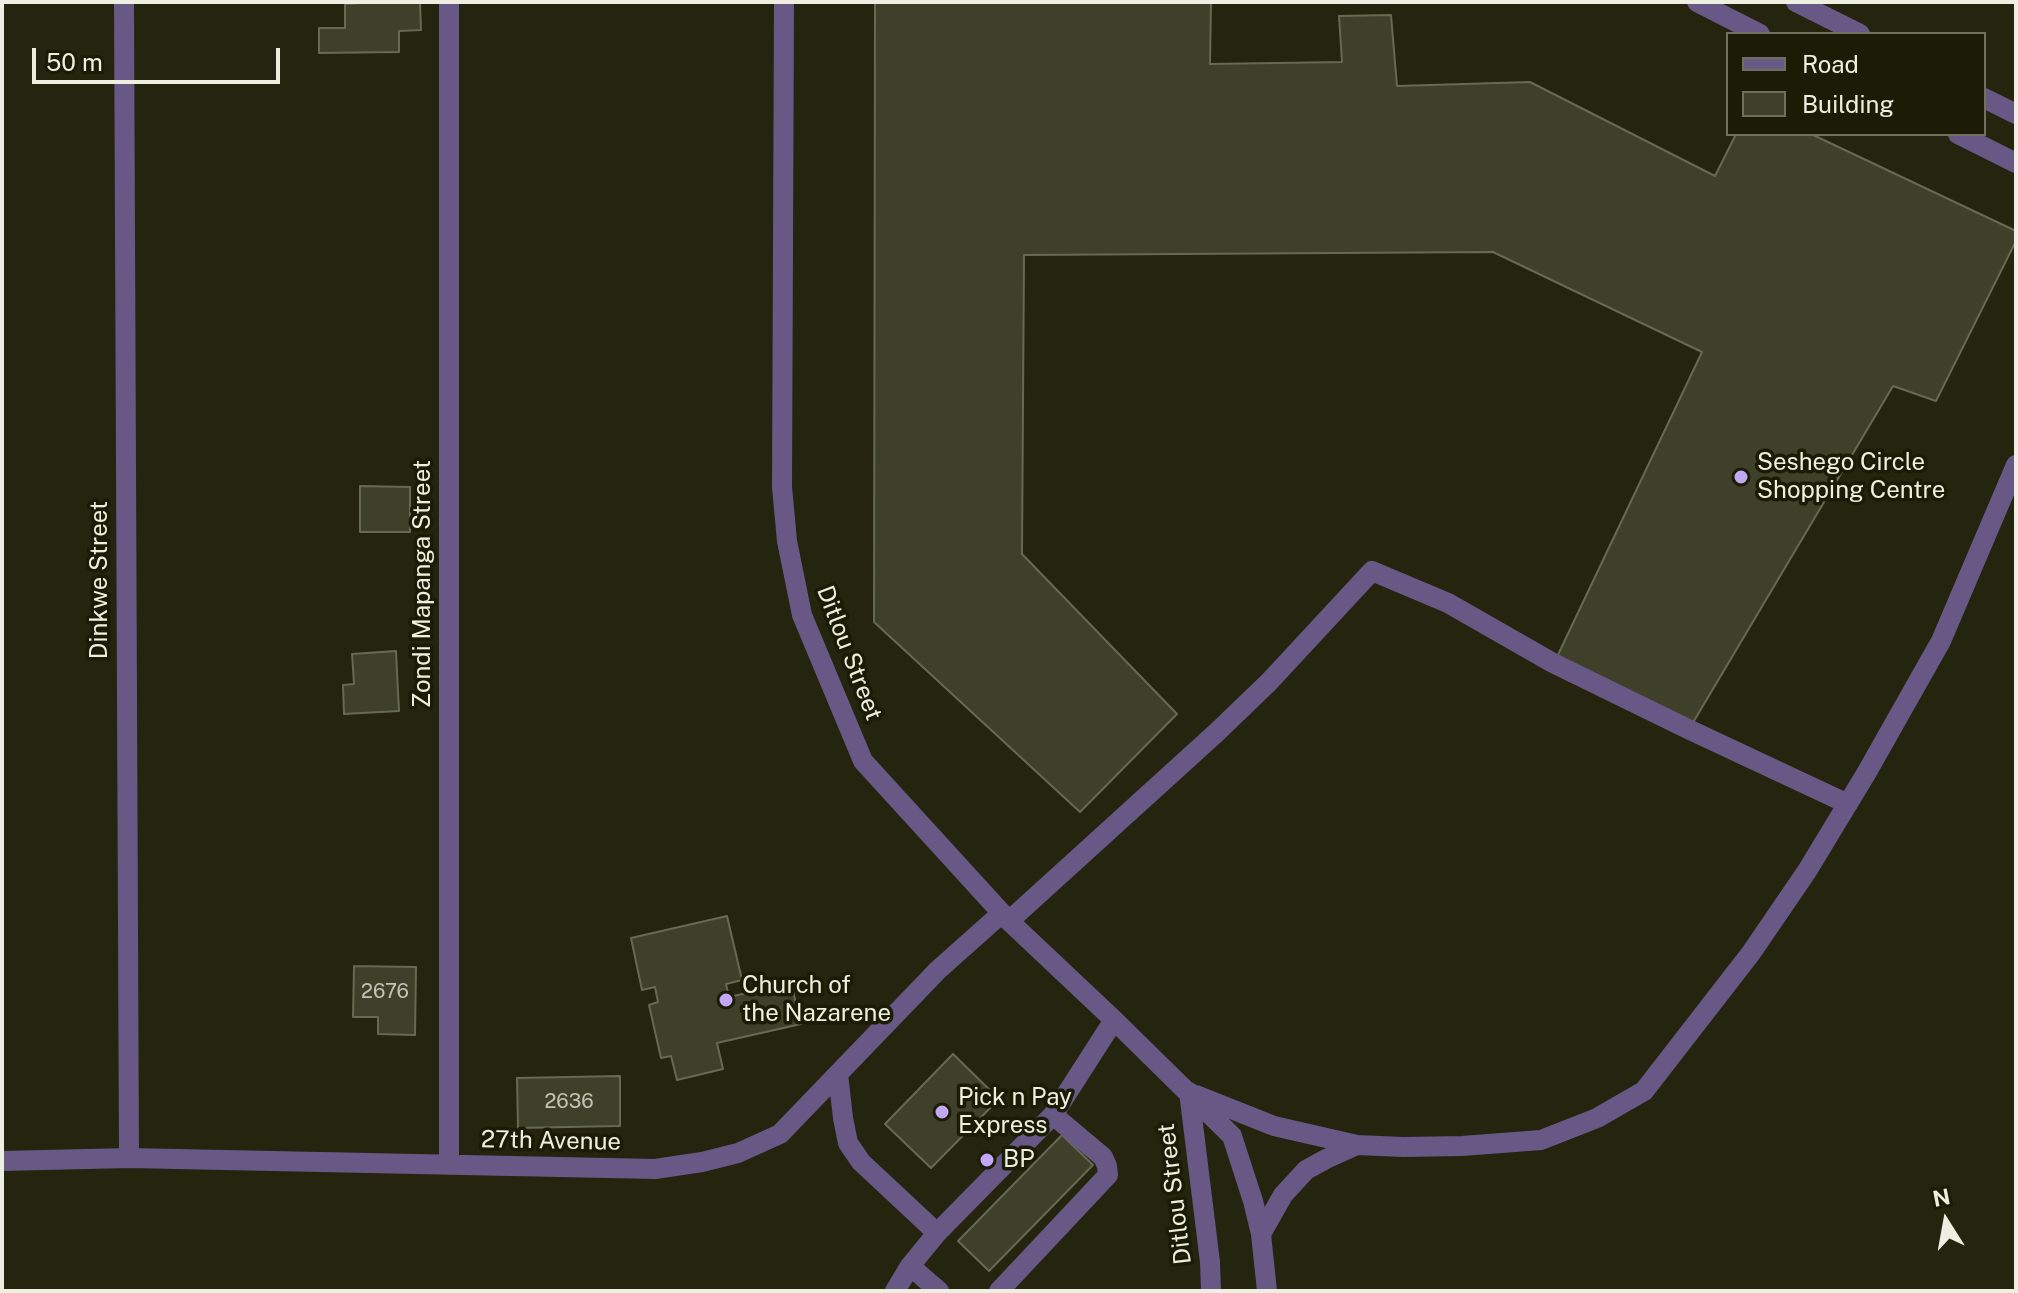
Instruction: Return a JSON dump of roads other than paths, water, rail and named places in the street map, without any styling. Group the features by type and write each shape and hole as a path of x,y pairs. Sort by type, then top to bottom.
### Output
{"street":[{"name":"Dinkwe Street","path":"124,2 129,1158"},
{"name":"Zondi Mapanga Street","path":"449,2 449,1165"},
{"name":"Ditlou Street","path":"784,2 782,487 787,541 802,615 863,761 1006,917 1232,1136 1261,1234 1267,1291"},
{"path":"1697,2 1756,32"},
{"path":"1796,2 1856,32"},
{"path":"1986,99 2016,114"},
{"path":"1962,136 2016,163"},
{"path":"1189,1092 1274,1126 1357,1145 1403,1147 1541,1140 1597,1118 1644,1091 1751,953 1848,804 1941,641 2016,465"},
{"name":"27th Avenue","path":"2,1161 129,1158 655,1169 738,1153 780,1134 938,970 1006,917 1227,723 1372,571 1448,603 1553,663 1848,804"},
{"path":"895,1291 910,1266 937,1233 1053,1115 1114,1020"},
{"path":"838,1074 848,1143 861,1162 937,1233"},
{"name":"Ditlou Street","path":"1189,1092 1198,1149 1211,1291"},
{"path":"999,1291 1108,1175 1103,1157 1053,1115"},
{"path":"1261,1234 1283,1195 1306,1170 1357,1145"},
{"path":"910,1266 939,1291"}],"place":[{"name":"Seshego Circle Shopping Centre","path":"1741,477"},
{"name":"Church of the Nazarene","path":"726,1000"},
{"name":"Pick n Pay Express","path":"942,1112"},
{"name":"BP","path":"987,1160"}]}
